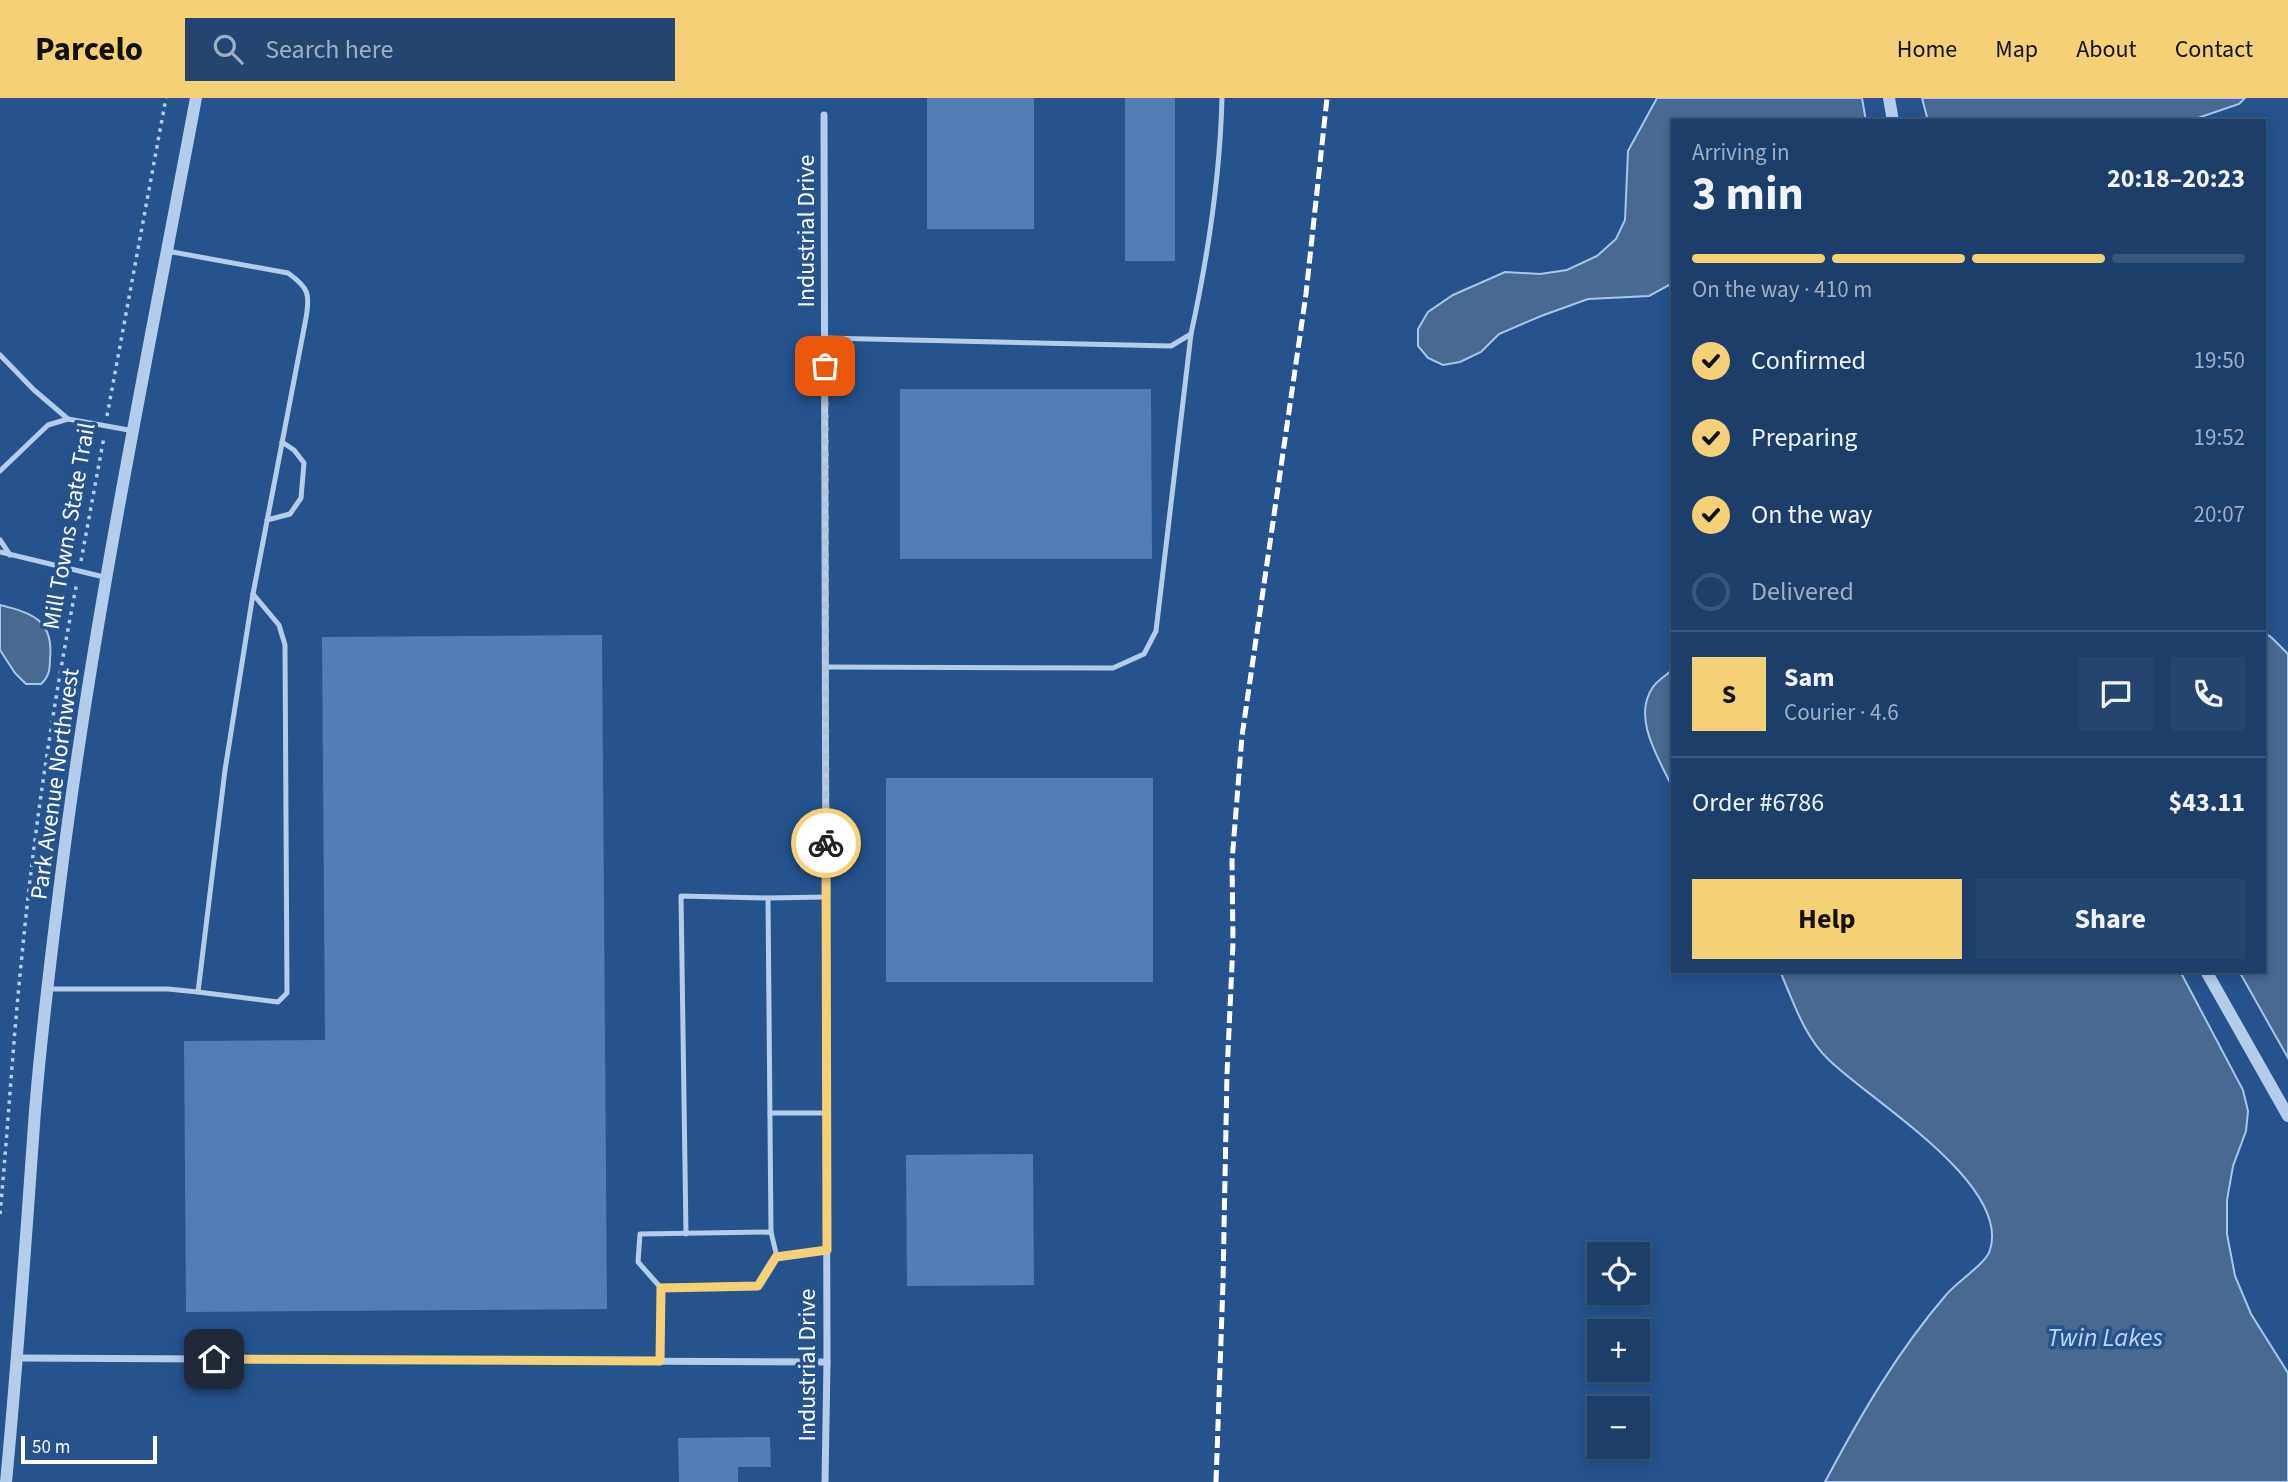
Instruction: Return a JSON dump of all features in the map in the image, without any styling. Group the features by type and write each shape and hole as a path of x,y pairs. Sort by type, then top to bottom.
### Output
{"street":[{"name":"Park Avenue Northwest","path":"6,1482 19,1359 36,1108 78,750 195,98"},
{"path":"1889,98 1892,119"},
{"name":"Industrial Drive","path":"824,115 827,1114 825,1482"},
{"path":"2207,973 2288,1116"},
{"path":"19,1359 827,1362"}],"lane":[{"path":"826,667 1114,668 1144,654 1156,631 1191,334 1206,268 1217,183 1222,98"},
{"path":"167,251 288,273 301,282 309,297 253,594 225,770 198,992"},
{"path":"825,338 1171,346 1191,334"},
{"path":"0,355 34,390 68,419"},
{"path":"0,471 48,425 68,419 134,431"},
{"path":"267,520 290,514 301,498 304,463 294,450 282,442"},
{"path":"0,540 10,555"},
{"path":"0,552 107,578"},
{"path":"48,989 168,989 265,1002 278,1002 288,993 285,645 279,625 253,594"},
{"path":"686,1234 681,896 826,897"},
{"path":"661,1288 758,1286 776,1257 771,1232 768,898"},
{"path":"770,1113 827,1114"},
{"path":"660,1361 661,1288 638,1262 640,1234 771,1232"},
{"path":"776,1257 827,1250"}],"path":[{"name":"Mill Towns State Trail","path":"80,563 166,98"},
{"name":"Mill Towns State Trail","path":"0,1214 22,954 34,851 49,742 78,573"}],"water":[{"path":"1657,98 1862,98 1866,119 1671,119 1671,284 1649,296 1588,299 1541,316 1499,334 1481,352 1460,362 1443,365 1428,358 1418,346 1418,329 1428,312 1453,295 1505,272 1540,274 1567,270 1597,256 1616,239 1625,220 1628,151"},
{"path":"1922,98 2245,98 2239,104 2195,119 1927,119"},
{"path":"0,605 31,615 44,627 50,646 50,663 47,676 41,684 26,684 0,650"},
{"path":"2266,634 2288,654 2288,1058 2240,973 2266,973"},
{"path":"1671,671 1671,785 1646,725 1647,699 1657,682"},
{"name":"Twin Lakes","path":"1781,973 2181,973 2243,1090 2248,1111 2246,1131 2233,1166 2227,1200 2227,1234 2235,1276 2251,1314 2288,1373 2288,1482 1825,1482 1866,1409 1911,1339 1951,1290 1987,1255 1990,1250 1991,1224 1979,1198 1959,1171 1903,1120 1828,1059 1812,1040"}],"building":[{"path":"927,98 1034,98 1034,229 927,229"},
{"path":"1125,98 1175,98 1175,261 1125,261"},
{"path":"900,389 1151,389 1152,559 900,559"},
{"path":"602,635 607,1309 186,1312 184,1041 325,1040 322,637"},
{"path":"886,778 1153,778 1153,982 886,982"},
{"path":"1033,1154 1034,1285 907,1286 906,1155"},
{"path":"770,1437 771,1467 738,1467 738,1482 679,1482 678,1438"}],"railway":[{"path":"1216,1482 1233,942 1232,861 1242,736 1306,294 1327,98"}],"way so far":[{"path":"825,366 826,843"}],"route":[{"path":"214,1359 660,1361 661,1288 758,1286 776,1257 827,1250 826,843"}]}
